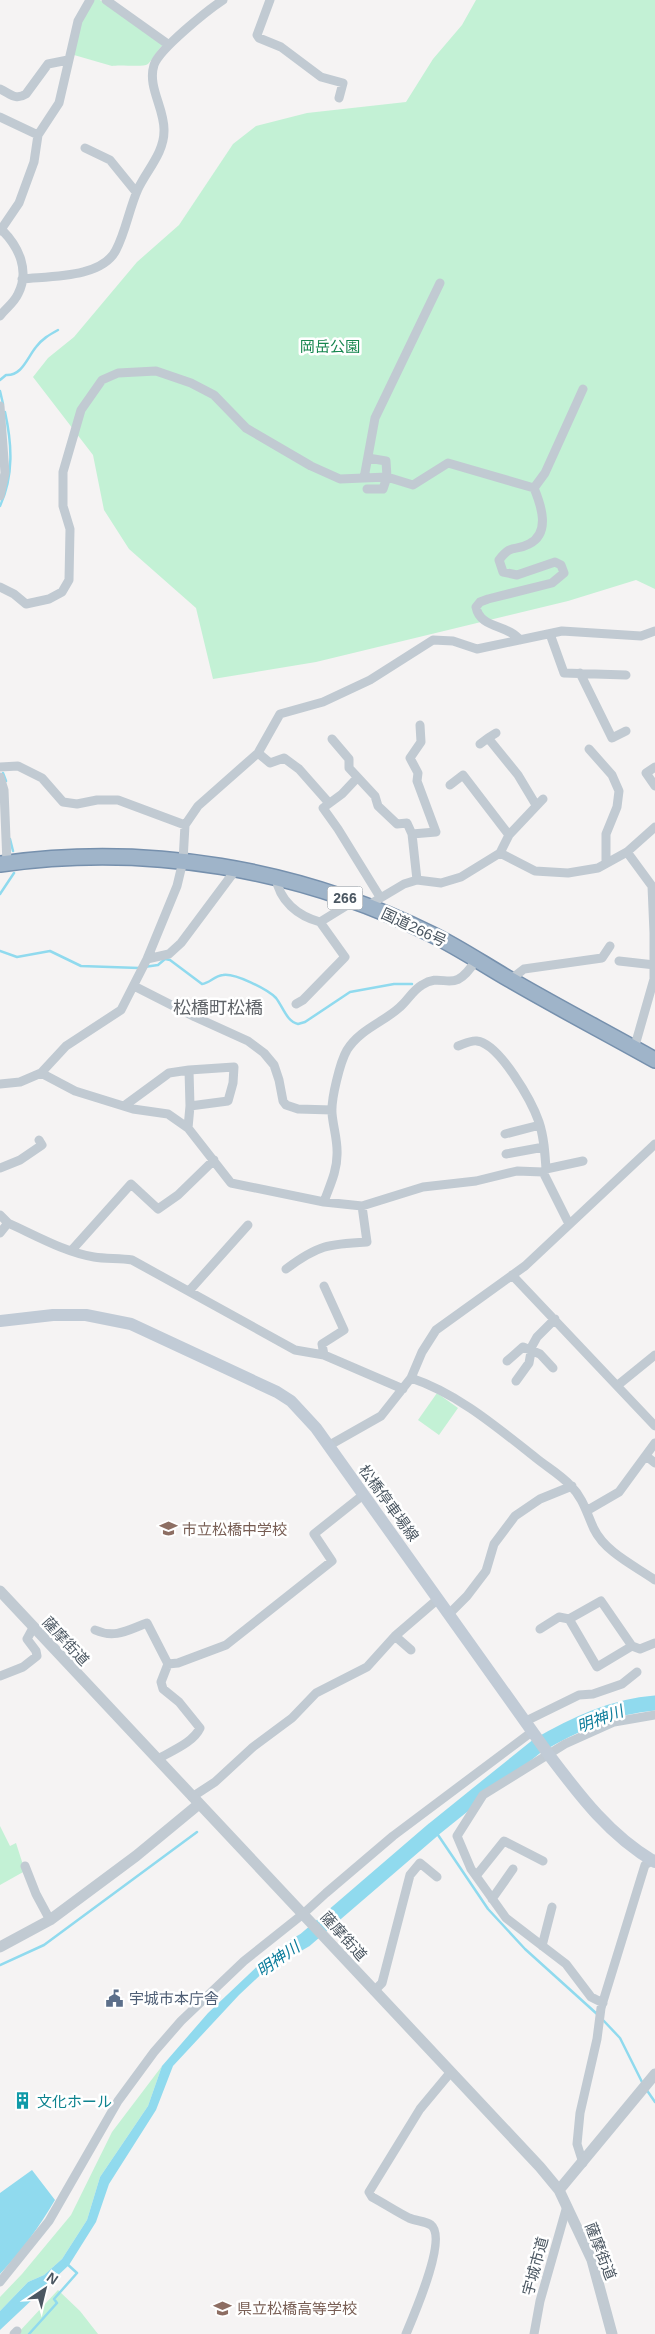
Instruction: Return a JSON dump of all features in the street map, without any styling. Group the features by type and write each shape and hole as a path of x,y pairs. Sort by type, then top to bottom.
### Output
{"highway":[{"name":"国道266号","path":"3,864 93,855 183,861 238,868 276,877 361,903 430,933 510,980 655,1060"}],"main road":[{"name":"松橋停車場線","path":"0,1322 53,1316 86,1315 131,1324 277,1392 302,1412 449,1614 547,1753 605,1825 626,1842 654,1860"}],"street":[{"path":"0,316 18,295 22,280 19,251 14,241 1,230 19,203 34,162 38,135 59,102 78,21 90,0"},
{"path":"106,0 169,45"},
{"path":"22,280 91,271 104,266 116,252 136,192 163,143 164,117 153,86 152,75 156,59 169,45 223,0"},
{"path":"270,0 257,35 259,38 281,48 322,77 343,83 339,98"},
{"path":"0,89 17,98 21,98 48,64 68,60"},
{"path":"0,117 38,135"},
{"path":"85,148 110,160 136,192"},
{"path":"364,478 375,418 440,283"},
{"path":"0,587 14,594 26,604 49,599 62,592 69,580 70,529 63,506 62,472 81,410 102,380 118,374 156,371 191,383 214,395 246,428 310,466 340,479 387,478 413,485 448,463 534,488"},
{"path":"534,488 544,473 583,389"},
{"path":"0,406 5,472 0,496"},
{"path":"367,489 383,489 387,478 386,461 368,458"},
{"path":"520,640 516,635 505,629 483,622 477,614 476,607 480,602 488,599 552,583 564,573 561,565 555,562 517,575 503,572 499,560 507,550 529,544 540,535 544,521 540,502 534,488"},
{"path":"0,1084 20,1082 41,1073 66,1046 121,1010 134,986 178,886 183,861 185,825 198,806 258,753 280,714 323,702 370,680 433,640 453,641 477,649 562,631 641,636 655,631"},
{"path":"550,634 564,673 626,675"},
{"path":"580,673 612,738 626,731"},
{"path":"412,834 436,832 417,780 418,773 410,758 421,742 420,726"},
{"path":"480,744 496,732"},
{"path":"320,922 361,903 380,897 404,884 417,880 441,883 461,877 500,852 509,835 539,802 488,738"},
{"path":"332,739 349,758 349,768 375,796 378,806 397,824 408,823 412,834 417,880"},
{"path":"589,749 612,776 619,791 617,807 606,834 606,863"},
{"path":"258,753 270,763 284,758 299,769 329,803"},
{"path":"0,766 18,766 42,778 63,802 77,804 97,800 118,800 185,825"},
{"path":"655,767 646,773 655,786"},
{"path":"450,785 463,775 509,835"},
{"path":"0,777 4,790 3,864"},
{"path":"357,778 342,794 323,808 380,897"},
{"path":"500,852 535,871 568,873 598,868 627,852 655,827"},
{"path":"627,852 652,886 655,933 654,979 634,1048"},
{"path":"143,965 168,954 181,943 238,868"},
{"path":"276,877 279,893 306,918 320,922 345,957 303,1000 296,1004"},
{"path":"510,980 524,969 602,958 610,946"},
{"path":"324,1202 336,1169 337,1153 332,1110 339,1073 346,1051 363,1032 389,1016 423,984 434,981 452,982 462,979 476,960"},
{"path":"619,960 655,964"},
{"path":"134,986 195,1018 248,1041 264,1052 274,1066 283,1101 286,1105 298,1109 332,1110"},
{"path":"458,1046 476,1041 486,1044 504,1062 532,1105 540,1124 545,1170 569,1224"},
{"path":"124,1106 169,1073 234,1067 233,1082 228,1101 190,1106"},
{"path":"188,1128 190,1106 189,1070"},
{"path":"41,1073 75,1091 124,1106 168,1114 188,1128 231,1184 324,1202 362,1206 422,1187 476,1181 517,1171 545,1170 583,1161"},
{"path":"505,1134 540,1124"},
{"path":"0,1168 20,1160 42,1145 39,1140"},
{"path":"328,1446 381,1416 412,1378 422,1352 436,1330 512,1275 655,1144"},
{"path":"506,1154 544,1147"},
{"path":"71,1250 131,1184 158,1209 178,1196 214,1160"},
{"path":"286,1269 320,1247 333,1243 367,1242 362,1206"},
{"path":"0,1215 8,1223 71,1250 95,1257 132,1260 295,1350 324,1355 402,1389"},
{"path":"0,1233 8,1223"},
{"path":"189,1291 248,1225"},
{"path":"512,1275 655,1426"},
{"path":"324,1286 344,1330 322,1344 324,1355"},
{"path":"516,1381 529,1363 532,1346 536,1337 555,1319"},
{"path":"507,1361 523,1346 532,1352 540,1354 554,1368"},
{"path":"618,1385 655,1355"},
{"path":"412,1378 430,1385 504,1432 572,1486 588,1510 594,1530 603,1542 655,1580"},
{"path":"588,1510 619,1492 655,1443"},
{"path":"646,1456 655,1463"},
{"path":"449,1614 468,1596 486,1571 494,1544 515,1516 540,1499 572,1486"},
{"path":"168,1664 178,1663 226,1645 332,1562 314,1534 363,1495"},
{"name":"薩摩街道","path":"0,1591 305,1916 450,2074 540,2167 559,2190 592,2260 612,2334"},
{"path":"0,1947 50,1920 136,1856 253,1747 292,1718 316,1693 367,1667 395,1636 438,1599"},
{"path":"540,1629 559,1617 569,1619 602,1601 632,1646 640,1649 655,1643"},
{"path":"569,1619 597,1667 632,1646"},
{"path":"96,1630 107,1635 122,1633 147,1623 168,1664 161,1682 163,1689 179,1702 200,1728 197,1734 185,1743 158,1759"},
{"path":"0,1676 22,1667 37,1656 36,1651 27,1639 33,1628"},
{"path":"395,1636 411,1650"},
{"path":"0,2282 48,2221 101,2127 154,2052 181,2021 244,1961 305,1916 326,1893 393,1836 579,1695 593,1694 622,1684 637,1672"},
{"path":"602,2005 591,1997 566,1964 506,1918 476,1876 457,1836 483,1795 547,1753 614,1722 655,1715"},
{"path":"476,1876 504,1841 543,1861"},
{"path":"583,2163 577,2144 580,2113 597,2039 602,2005 645,1865 654,1860"},
{"path":"374,1991 382,1982 410,1875 420,1863 437,1877"},
{"path":"24,1866 50,1920"},
{"path":"492,1899 513,1869"},
{"path":"542,1946 552,1907"},
{"path":"406,2334 425,2290 436,2232 432,2226 410,2218 372,2197 369,2192 416,2116 450,2074"},
{"path":"559,2190 652,2080"},
{"name":"宇城市道","path":"534,2334 540,2300 567,2206"}],"green space":[{"path":"94,0 100,0 163,45 148,64 141,66 112,66 74,55 79,26"},
{"name":"岡岳公園","path":"476,0 655,0 655,589 636,580 568,601 316,662 213,679 196,608 129,549 104,510 93,455 33,377 48,358 74,337 137,262 179,225 233,144 256,126 307,113 406,102 433,59 462,25"},
{"path":"437,1393 458,1408 439,1435 418,1420"},
{"path":"0,1826 10,1846 16,1843 25,1871 0,1885"},
{"path":"162,2066 148,2106 100,2177 87,2220 62,2259 44,2275 28,2282 0,2311 0,2297 22,2274 71,2215 112,2132"},
{"path":"58,2290 80,2311 98,2334 17,2334"}],"water":[{"path":"307,1933 313,1941 273,1963 239,1995 173,2066 156,2110 109,2184 96,2222 69,2265 0,2330 0,2311 28,2282 44,2275 62,2259 87,2220 100,2177 148,2106 162,2066 208,2013 268,1956"},
{"path":"32,2170 55,2200 16,2257 0,2274 0,2193"}],"waterway":[{"path":"0,380 6,375 16,373 24,366 38,344 58,330"},
{"path":"0,391 3,404"},
{"path":"0,506 5,494 10,471 9,436 5,412"},
{"path":"3,773 6,781"},
{"path":"10,839 13,851"},
{"path":"0,894 14,873"},
{"path":"0,951 17,957 50,951 81,966 139,968"},
{"path":"144,967 158,965 165,959 170,960 202,984 223,975 235,976 272,994 288,1017 298,1024 305,1022 350,992 394,984 412,984"},
{"name":"明神川","path":"293,1947 305,1940 434,1829 537,1746 565,1731 609,1712 655,1703"},
{"path":"434,1829 488,1909 525,1949 597,2014"},
{"path":"0,1965 44,1945 197,1832"},
{"path":"603,2020 620,2038 642,2082"},
{"path":"646,2089 655,2102"},
{"path":"29,2334 57,2303 54,2299 77,2273 66,2263"}],"place":[{"name":"市立松橋中学校","path":"168,1529"},
{"name":"宇城市本庁舎","path":"115,1998"},
{"name":"文化ホール","path":"23,2101"},
{"name":"県立松橋高等学校","path":"223,2308"}],"district":[{"name":"松橋町松橋","path":"218,1008"}]}
